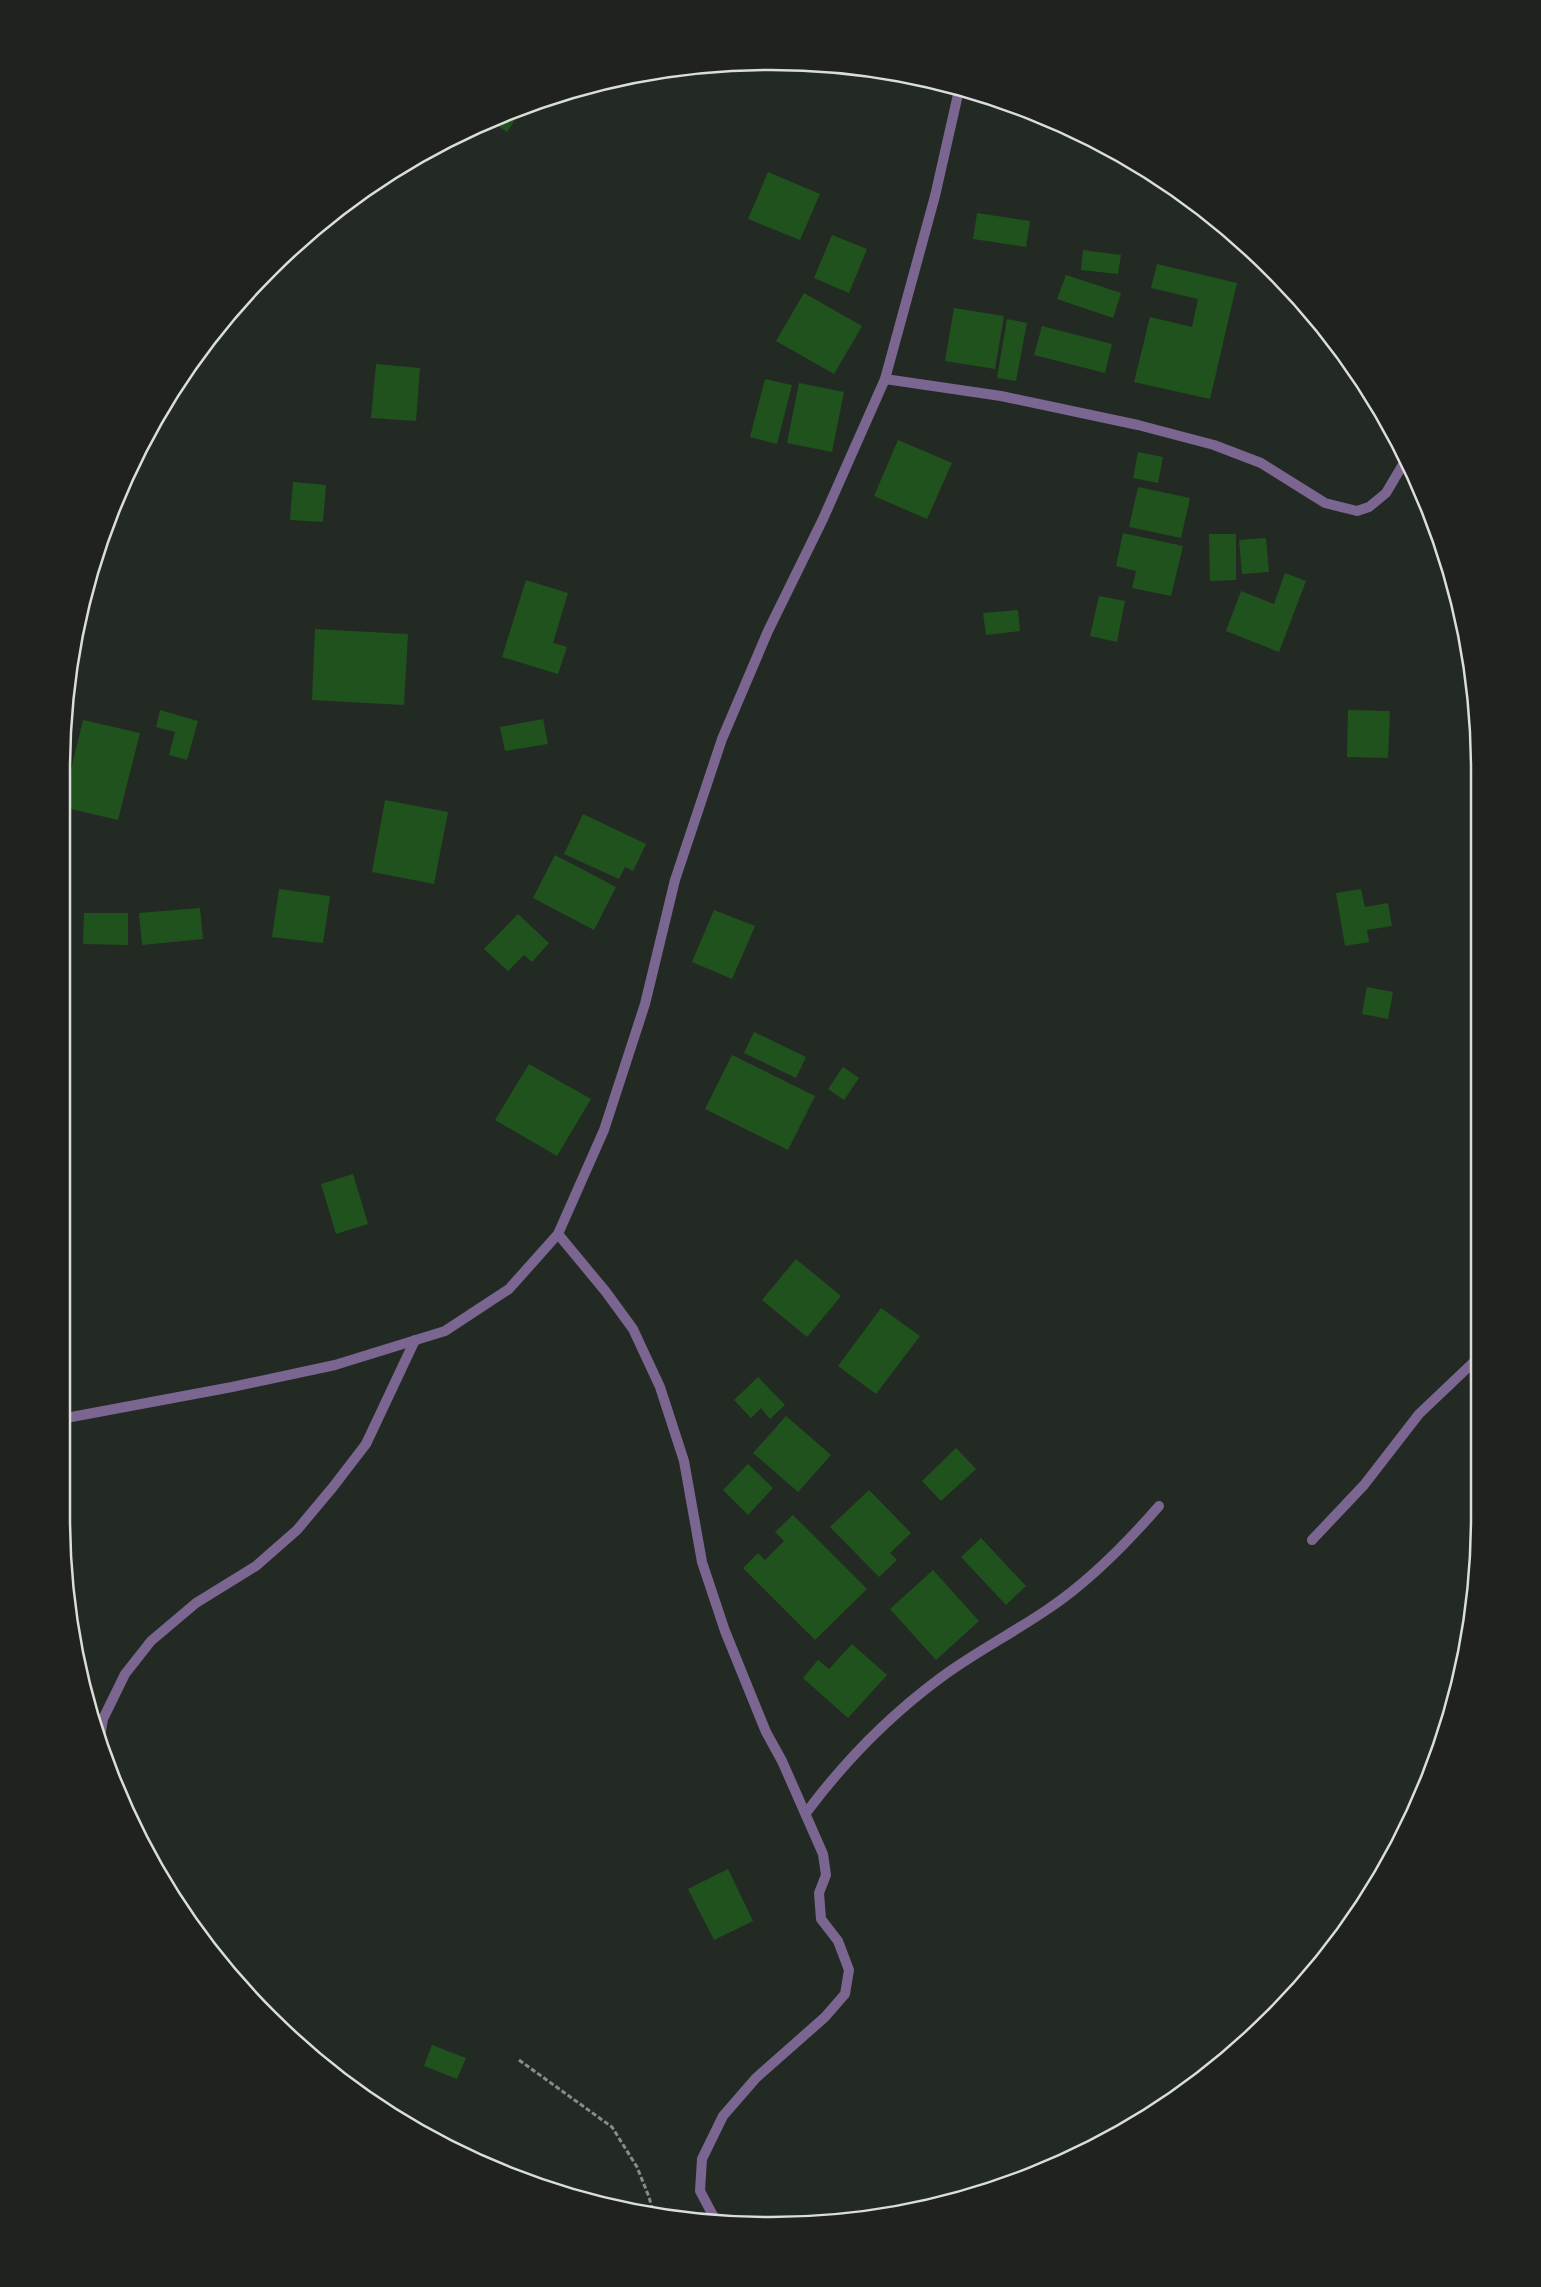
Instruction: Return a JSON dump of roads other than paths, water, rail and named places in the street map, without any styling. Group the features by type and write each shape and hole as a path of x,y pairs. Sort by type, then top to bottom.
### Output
{"street":[{"path":"70,1417 316,1369 445,1330 509,1289 558,1234 604,1130 645,1004 675,880 722,739 768,631 823,520 885,379 935,196 959,96"},
{"path":"885,379 1001,396 1129,423 1214,445 1261,463 1325,503 1350,510 1357,511 1369,507 1386,493 1402,467"},
{"path":"558,1234 606,1292 633,1329 660,1387 684,1461 702,1562 725,1631 766,1732 806,1813 823,1854 826,1875 819,1893 822,1919 838,1941 849,1970 845,1994 825,2017 794,2047 756,2078 723,2116 702,2159 700,2191 713,2215"},
{"path":"103,1727 125,1674 151,1641 196,1603 256,1566 297,1530 333,1487 366,1444 415,1340"},
{"path":"1312,1540 1364,1485 1419,1414 1471,1365"},
{"path":"806,1813 836,1773 906,1705 941,1677 1050,1608 1089,1577 1130,1538 1159,1506"}]}
